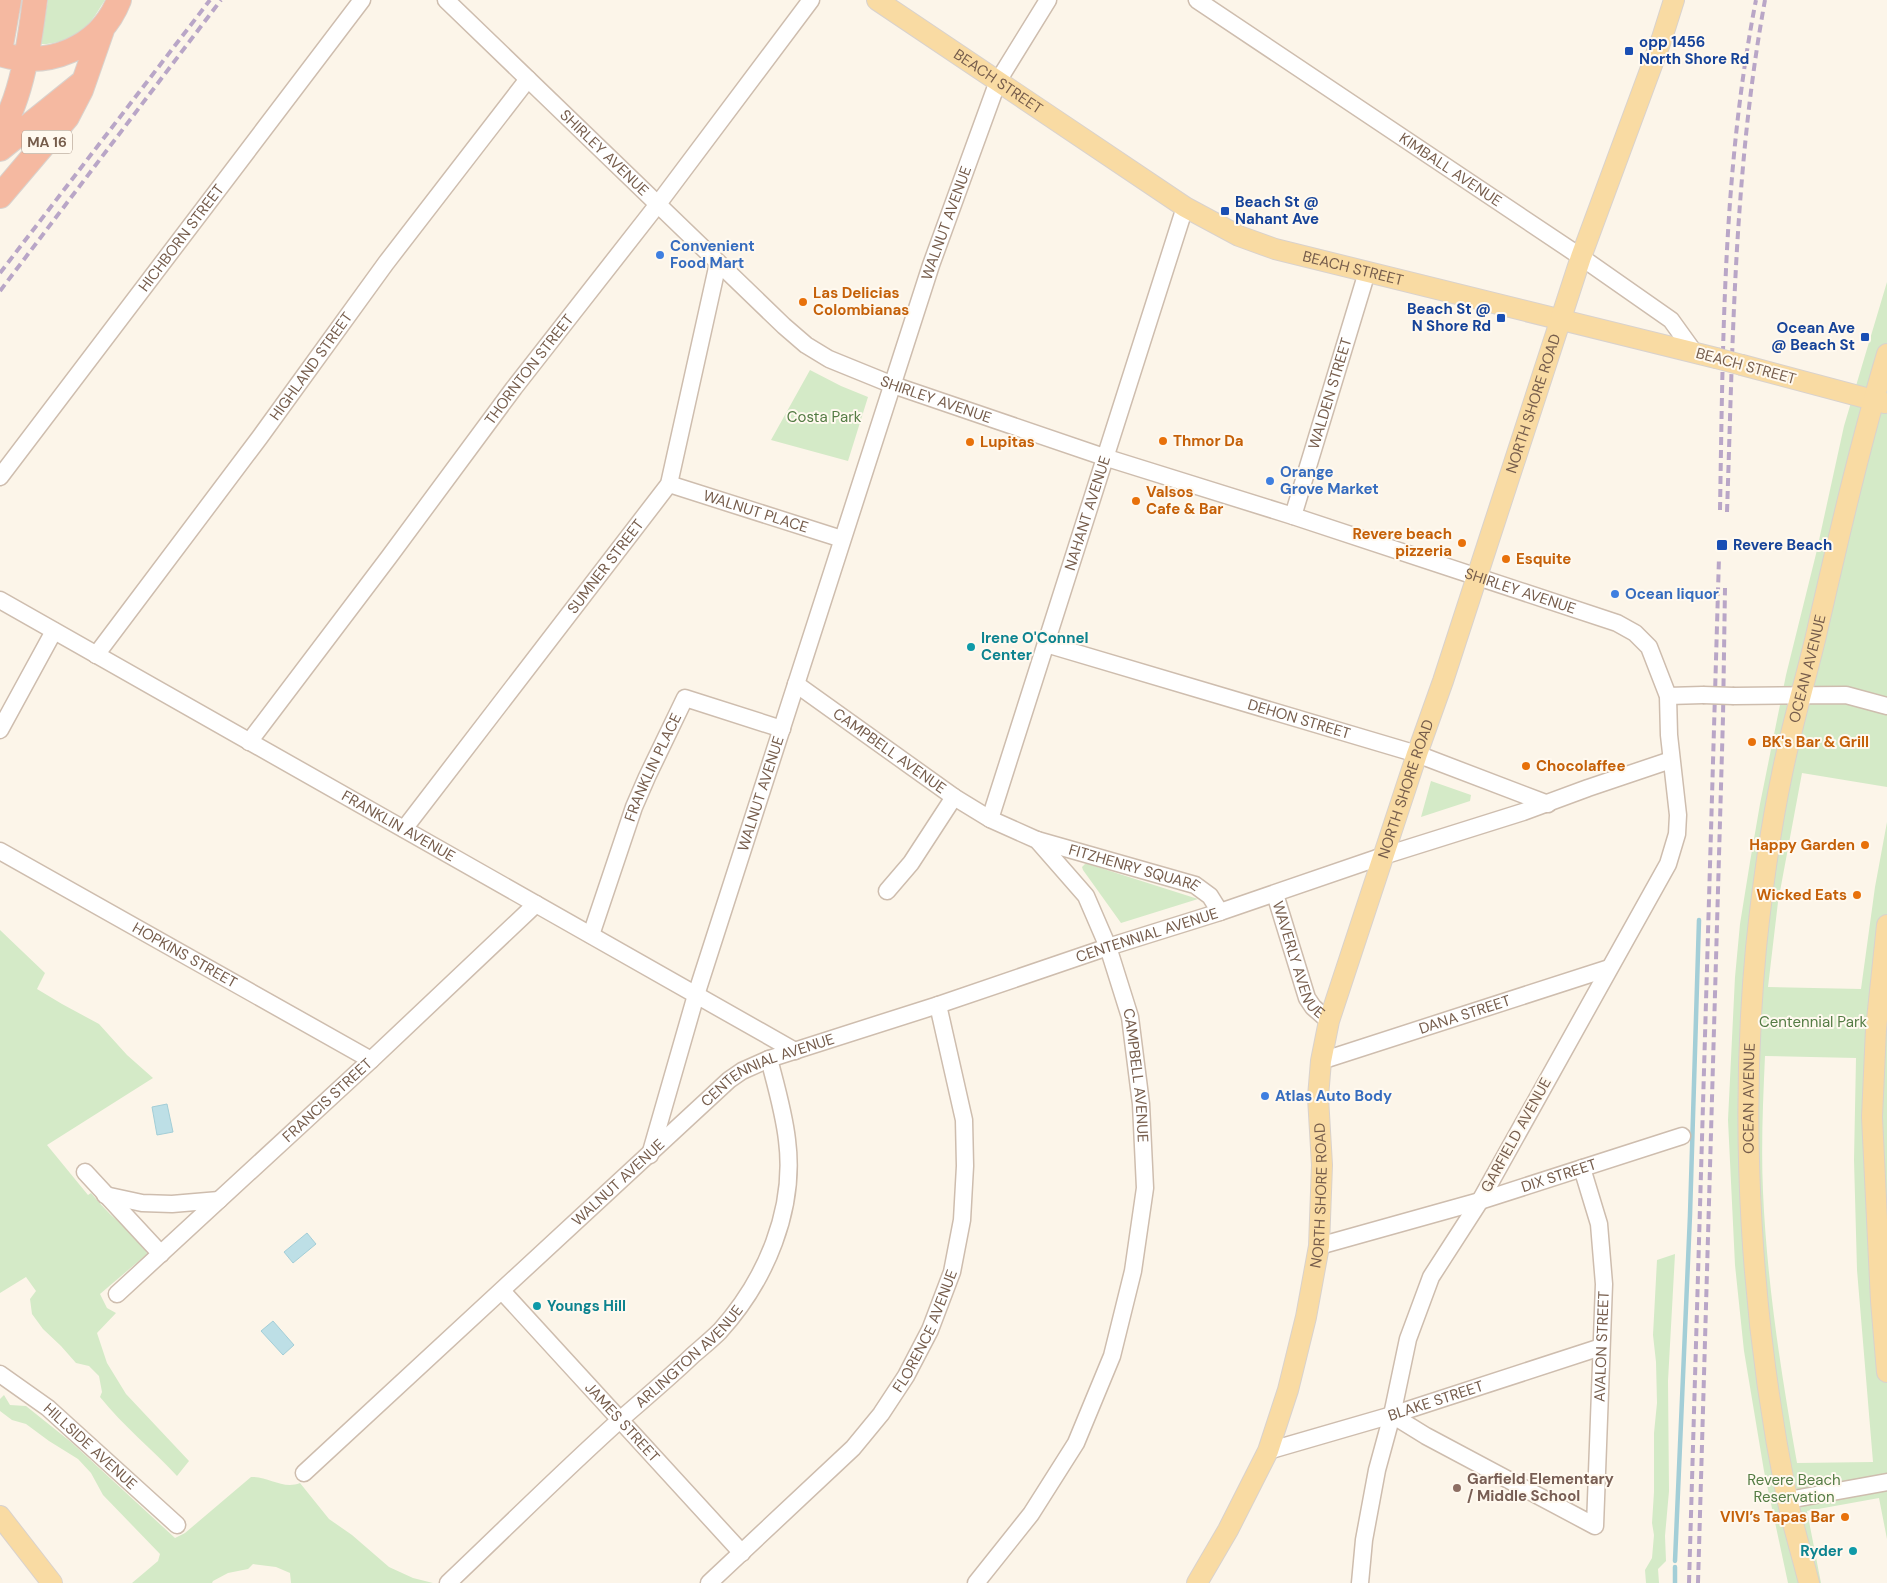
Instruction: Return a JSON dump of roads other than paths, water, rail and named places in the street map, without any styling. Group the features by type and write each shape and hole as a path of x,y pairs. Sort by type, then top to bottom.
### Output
{"highway":[{"path":"9,0 0,53 25,60 52,58 87,42 129,0"},
{"path":"0,131 13,105 25,60 35,0"},
{"path":"0,149 85,81 104,25 119,0"},
{"name":"MA 16","path":"0,196 61,125 72,108 85,81"}],"main road":[{"name":"BEACH STREET","path":"877,0 1185,206 1218,226 1256,243 1694,352 1880,401"},
{"name":"NORTH SHORE ROAD","path":"1197,1583 1228,1530 1268,1451 1288,1390 1306,1317 1319,1246 1322,1165 1318,1097 1321,1061 1330,1021 1581,257 1662,38 1674,0"},
{"name":"OCEAN AVENUE","path":"1809,1583 1788,1500 1770,1400 1760,1309 1751,1206 1748,1099 1753,989 1760,914 1782,774 1880,401 1887,354"},
{"path":"1887,925 1876,1029 1872,1117 1881,1301 1887,1372"},
{"path":"0,1516 52,1583"}],"street":[{"name":"HICHBORN STREET","path":"0,477 362,0"},
{"name":"SHIRLEY AVENUE","path":"446,0 718,263 806,345 840,364 893,385 1104,457 1293,516 1626,627 1649,647 1668,696"},
{"name":"THORNTON STREET","path":"250,742 514,388 658,204 811,0"},
{"name":"WALNUT AVENUE","path":"304,1473 650,1155 696,995 931,265 998,81 1048,0"},
{"name":"KIMBALL AVENUE","path":"1197,0 1581,257 1671,320 1694,352"},
{"name":"HIGHLAND STREET","path":"96,655 260,437 386,263 528,79"},
{"name":"NAHANT AVENUE","path":"990,819 1185,206"},
{"name":"SUMNER STREET","path":"404,829 670,484 718,263"},
{"name":"WALDEN STREET","path":"1293,516 1367,272"},
{"name":"WALNUT PLACE","path":"670,484 842,539"},
{"name":"FRANKLIN AVENUE","path":"0,600 795,1051"},
{"path":"0,730 54,631"},
{"name":"DEHON STREET","path":"1046,644 1417,754 1548,804"},
{"name":"CAMPBELL AVENUE","path":"796,684 954,797 990,819 1037,840 1086,896 1108,947 1130,1016 1141,1104 1145,1188 1133,1271 1112,1356 1076,1443 1031,1514 976,1583"},
{"path":"1668,696 1846,695 1887,706"},
{"name":"GARFIELD AVENUE","path":"1360,1583 1364,1540 1377,1470 1392,1415 1408,1339 1431,1277 1480,1201 1668,864 1674,847 1678,816 1671,760 1668,696"},
{"name":"FRANKLIN PLACE","path":"591,935 634,807 685,698 782,729"},
{"name":"CENTENNIAL AVENUE","path":"650,1155 729,1080 742,1071 769,1059 1275,894 1384,856 1548,804 1588,788 1671,760"},
{"path":"887,891 911,864 954,797"},
{"name":"FITZHENRY SQUARE","path":"1037,840 1195,885 1210,896 1220,912"},
{"name":"HOPKINS STREET","path":"0,851 371,1060"},
{"name":"WAVERLY AVENUE","path":"1275,894 1307,998 1330,1021"},
{"name":"FRANCIS STREET","path":"117,1294 371,1060 536,904"},
{"name":"DANA STREET","path":"1321,1061 1609,968"},
{"name":"FLORENCE AVENUE","path":"709,1583 853,1448 881,1414 906,1376 930,1330 952,1272 962,1220 965,1166 964,1120 938,1005"},
{"name":"ARLINGTON AVENUE","path":"448,1583 620,1420 719,1331 741,1304 755,1282 775,1242 785,1208 789,1175 788,1142 782,1108 769,1059"},
{"name":"DIX STREET","path":"1319,1246 1480,1201 1682,1136"},
{"name":"AVALON STREET","path":"1392,1415 1426,1436 1595,1526 1604,1284 1599,1224 1582,1168"},
{"path":"85,1172 161,1254"},
{"path":"105,1195 142,1203 172,1204 220,1200"},
{"name":"JAMES STREET","path":"502,1291 742,1553"},
{"name":"BLAKE STREET","path":"1268,1451 1392,1415 1601,1347"},
{"name":"HILLSIDE AVENUE","path":"0,1374 48,1408 177,1525"},
{"path":"1788,1500 1887,1482"}],"water":[{"path":"167,1104 173,1132 157,1135 152,1107"},
{"path":"307,1233 316,1244 293,1263 284,1252"},
{"path":"273,1321 294,1345 283,1355 261,1331"}],"waterway":[{"path":"1675,1561 1690,1215 1699,920"},
{"path":"1675,1567 1675,1583"}],"railway":[{"path":"0,273 210,0"},
{"path":"0,291 221,0"},
{"path":"1720,510 1724,318 1731,190 1745,63 1756,0"},
{"path":"1727,512 1733,319 1741,191 1747,127 1765,0"},
{"path":"1689,1583 1719,557"},
{"path":"1698,1583 1725,588"}],"place":[{"name":"opp 1456 North Shore Rd","path":"1629,51"},
{"name":"Beach St @ Nahant Ave","path":"1225,211"},
{"name":"Convenient Food Mart","path":"660,255"},
{"name":"Las Delicias Colombianas","path":"803,302"},
{"name":"Beach St @ N Shore Rd","path":"1501,318"},
{"name":"Ocean Ave @ Beach St","path":"1865,337"},
{"name":"Thmor Da","path":"1163,441"},
{"name":"Lupitas","path":"970,442"},
{"name":"Orange Grove Market","path":"1270,481"},
{"name":"Valsos Cafe & Bar","path":"1136,501"},
{"name":"Revere beach pizzeria","path":"1462,543"},
{"name":"Revere Beach","path":"1722,545"},
{"name":"Esquite","path":"1506,559"},
{"name":"Ocean liquor","path":"1615,594"},
{"name":"Irene O'Connel Center","path":"971,647"},
{"name":"BK's Bar & Grill","path":"1752,742"},
{"name":"Chocolaffee","path":"1526,766"},
{"name":"Happy Garden","path":"1865,845"},
{"name":"Wicked Eats","path":"1857,895"},
{"name":"Atlas Auto Body","path":"1265,1096"},
{"name":"Youngs Hill","path":"537,1306"},
{"name":"Garfield Elementary / Middle School","path":"1457,1488"},
{"name":"VIVI’s Tapas Bar","path":"1845,1517"},
{"name":"Ryder","path":"1853,1551"}],"park label":[{"name":"Costa Park","path":"824,417"},
{"name":"Centennial Park","path":"1813,1022"},
{"name":"Revere Beach Reservation","path":"1794,1488"}]}
